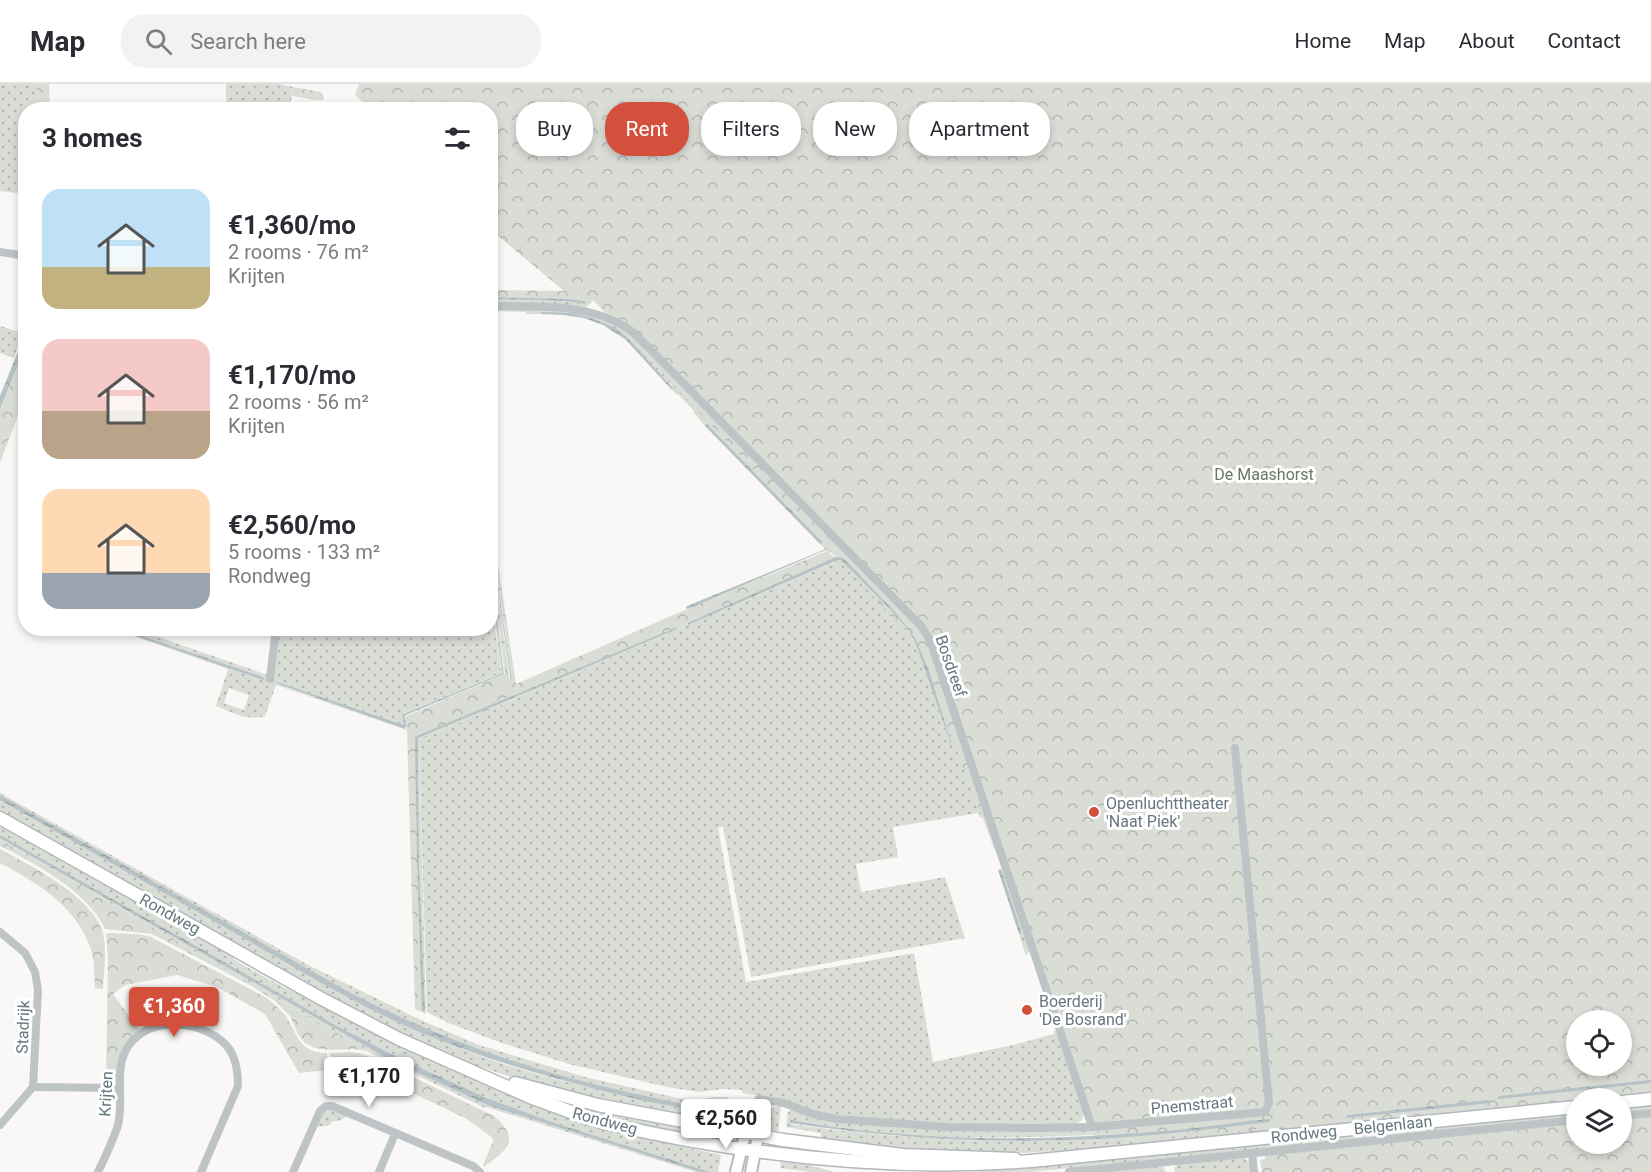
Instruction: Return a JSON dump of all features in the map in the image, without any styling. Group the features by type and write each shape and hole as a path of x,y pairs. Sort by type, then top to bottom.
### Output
{"main road":[{"name":"Rondweg","path":"0,818 322,999 399,1039 530,1097 582,1116 754,1154 893,1171 976,1169 1031,1161 1566,1108"},
{"name":"Rondweg","path":"471,1070 598,1106 744,1134 903,1155 1031,1161"},
{"path":"1632,1101 1651,1099"},
{"path":"736,1172 744,1134"},
{"path":"751,1172 758,1136"}],"street":[{"path":"0,252 18,254"},
{"name":"Bosdreef","path":"498,306 563,307 586,311 614,321 629,330 921,626 930,640 1092,1127"},
{"path":"270,679 275,636"},
{"name":"Pnemstraat","path":"759,1099 784,1103 813,1114 837,1119 947,1127 1092,1127 1264,1112 1269,1103 1234,748"},
{"name":"Stadrijk","path":"0,932 25,954 35,972 38,990 33,1087"},
{"name":"Krijten","path":"98,1172 117,1126 121,1065 124,1054 138,1035 165,1025 195,1028 210,1033 222,1041 236,1062 238,1086 201,1172"},
{"path":"0,1125 33,1087 119,1088"},
{"path":"744,1134 752,1109 759,1099"},
{"path":"758,1136 761,1112 759,1099"},
{"path":"293,1172 320,1111 326,1106 332,1106 473,1166 480,1172"},
{"path":"1632,1115 1651,1113"},
{"name":"Belgenlaan","path":"1069,1172 1566,1121"},
{"path":"379,1172 395,1134"},
{"path":"1252,1153 1254,1172"}],"green space":[{"path":"0,84 36,84 37,102 18,102 18,193 0,191"},
{"path":"36,84 49,84 50,102 37,102"},
{"path":"226,84 279,84 293,87 291,102 226,102"},
{"name":"De Maashorst","path":"359,84 1651,84 1651,1172 1262,1172 1260,1160 1265,1159 1263,1129 1096,1143 1033,950 915,641 593,300 498,297 498,290 564,291 498,236 498,102 362,102 355,95"},
{"path":"293,87 321,92 323,100 292,96"},
{"path":"498,299 566,301 584,304 585,301 593,300 586,308 568,305 498,303"},
{"path":"498,308 545,309 579,313 612,325 628,334 840,546 829,553 707,424 705,426 694,411 671,389 673,387 621,332 592,318 572,313 526,314 526,312 498,311"},
{"path":"0,326 18,331 18,347 14,358 0,353"},
{"path":"18,364 18,415 0,463 0,409"},
{"path":"827,551 835,558 689,625 419,740 426,1014 415,1009 407,730 404,717 505,673 498,622 498,593 510,681 512,681 498,580 498,564 516,684","holes":["676,628 418,738 419,861 425,1010 417,861 416,736"]},
{"path":"845,552 922,636 934,664 985,815 980,818 978,813 893,827 898,857 856,864 861,892 945,877 965,938 751,977 723,827 718,827 746,982 914,953 933,1062 1021,1043 1054,1034 1054,1031 1057,1031 1084,1110 1081,1121 1073,1125 989,1125 837,1115 783,1100 742,1093 742,1090 722,1089 700,1092 667,1087 569,1064 499,1042 446,1022 427,1012 419,740 841,561 882,601 910,635 917,647 952,745 929,671 915,638 896,613 843,558 834,557"},
{"path":"835,561 838,561 720,611"},
{"path":"133,636 263,680 263,677 143,636 155,636 268,675 276,636 496,636 501,673 401,714 404,725 276,682 276,684 407,730 276,685 265,716 252,718 234,714 216,706 228,669","holes":["229,688 249,695 244,710 224,703"]},
{"path":"497,636 503,673 403,715 405,726 401,714 501,673"},
{"path":"0,793 310,966 423,1021 479,1045 585,1077 678,1098 700,1100 728,1097 731,1103 726,1128 543,1088 469,1063 402,1035 350,1009 0,812 0,800 325,984 427,1035 498,1062 552,1078 715,1113 722,1109 595,1085 537,1069 480,1050 396,1016 295,964"},
{"path":"0,822 211,941 238,962 417,1054 584,1123 721,1155 718,1172 710,1172 555,1123 487,1098 405,1061 337,1026 0,835"},
{"path":"0,838 392,1061 487,1105 700,1172 485,1108 379,1057"},
{"path":"0,840 379,1057 367,1051 354,1049 315,1048 305,1043 299,1036 290,1016 275,1001 250,985 152,934 105,929 98,916 87,904 60,880 0,846"},
{"path":"0,849 60,884 75,895 97,920 103,933 105,947 103,989 95,988 92,952 84,932 75,919 65,907 41,887 0,863"},
{"path":"1001,869 1030,950 1026,956 1019,934 1022,933"},
{"path":"106,934 151,937 267,998 284,1014 304,1046 310,1050 327,1053 328,1070 299,1073 265,1014 217,987 177,975 125,985 113,994 139,1029 123,1048 116,1081 106,1084 108,961"},
{"path":"349,1052 376,1059 494,1116 503,1125 509,1138 505,1150 484,1167 494,1139 467,1119 358,1067 341,1063 331,1070 330,1053"},
{"path":"1651,1087 1632,1094 1632,1088"},
{"path":"529,1090 696,1128 695,1135 580,1111"},
{"path":"1566,1093 1566,1099 1265,1134 1211,1136 1175,1143 993,1155 923,1153 821,1138 821,1133 786,1127 788,1112 791,1109 809,1116 1037,1131","holes":["791,1120 848,1129 937,1137 1000,1138 1158,1131 1096,1139 976,1140 898,1136 836,1130 790,1124 789,1122"]},
{"path":"741,1100 746,1109 744,1119 731,1127 735,1104"},
{"path":"781,1106 778,1132 768,1127 765,1117 769,1109"},
{"path":"330,1109 348,1116 339,1121 333,1121 328,1126 316,1127 323,1112"},
{"path":"1566,1118 1031,1172 973,1172 1285,1141"},
{"path":"1244,1157 1250,1164 1251,1172 1175,1172 1174,1168 1178,1164"},
{"path":"781,1162 805,1164 835,1172 809,1172 780,1168"},
{"path":"1162,1166 1166,1172 1101,1172"}],"water":[{"path":"498,297 568,299 585,301 585,304 566,301 498,299"},
{"path":"541,312 572,313 592,318 615,328 627,337 673,388 671,389 625,339 603,325 584,318 541,314"},
{"path":"18,351 18,364 0,409 0,396"},
{"path":"707,424 822,542 820,544 705,426"},
{"path":"828,549 686,608 687,606"},
{"path":"836,557 843,558 852,567 896,613 915,638 929,671 952,745 917,647 909,631 841,560 688,625 688,623"},
{"path":"498,585 512,681 498,590"},
{"path":"498,627 504,674 406,715 404,717 405,729 275,683 404,725 402,715 503,673"},
{"path":"677,629 418,738 419,861 425,1010 422,1011 416,736"},
{"path":"134,636 143,636 263,677 263,680"},
{"path":"0,795 347,991 416,1024 486,1052 558,1075 666,1100 722,1109 726,1112 693,1110 577,1084 488,1058 422,1033 351,999 306,974 0,800"},
{"path":"0,835 337,1026 405,1061 487,1098 555,1123 710,1172 700,1172 487,1105 392,1061 0,838"},
{"path":"1001,869 1022,933 1019,934 998,870"},
{"path":"1651,1080 1651,1083 1603,1088 1575,1088"},
{"path":"1566,1089 1566,1092 1498,1099 1499,1096"},
{"path":"1488,1100 1490,1103 1346,1118 1348,1115"},
{"path":"1269,1119 1269,1122 1139,1136 1019,1141 904,1136 789,1122 791,1120 865,1131 941,1137 1016,1138 1157,1132"}],"place":[{"name":"Openluchttheater 'Naat Piek'","path":"1094,812"},
{"name":"Boerderij 'De Bosrand'","path":"1027,1010"}]}
